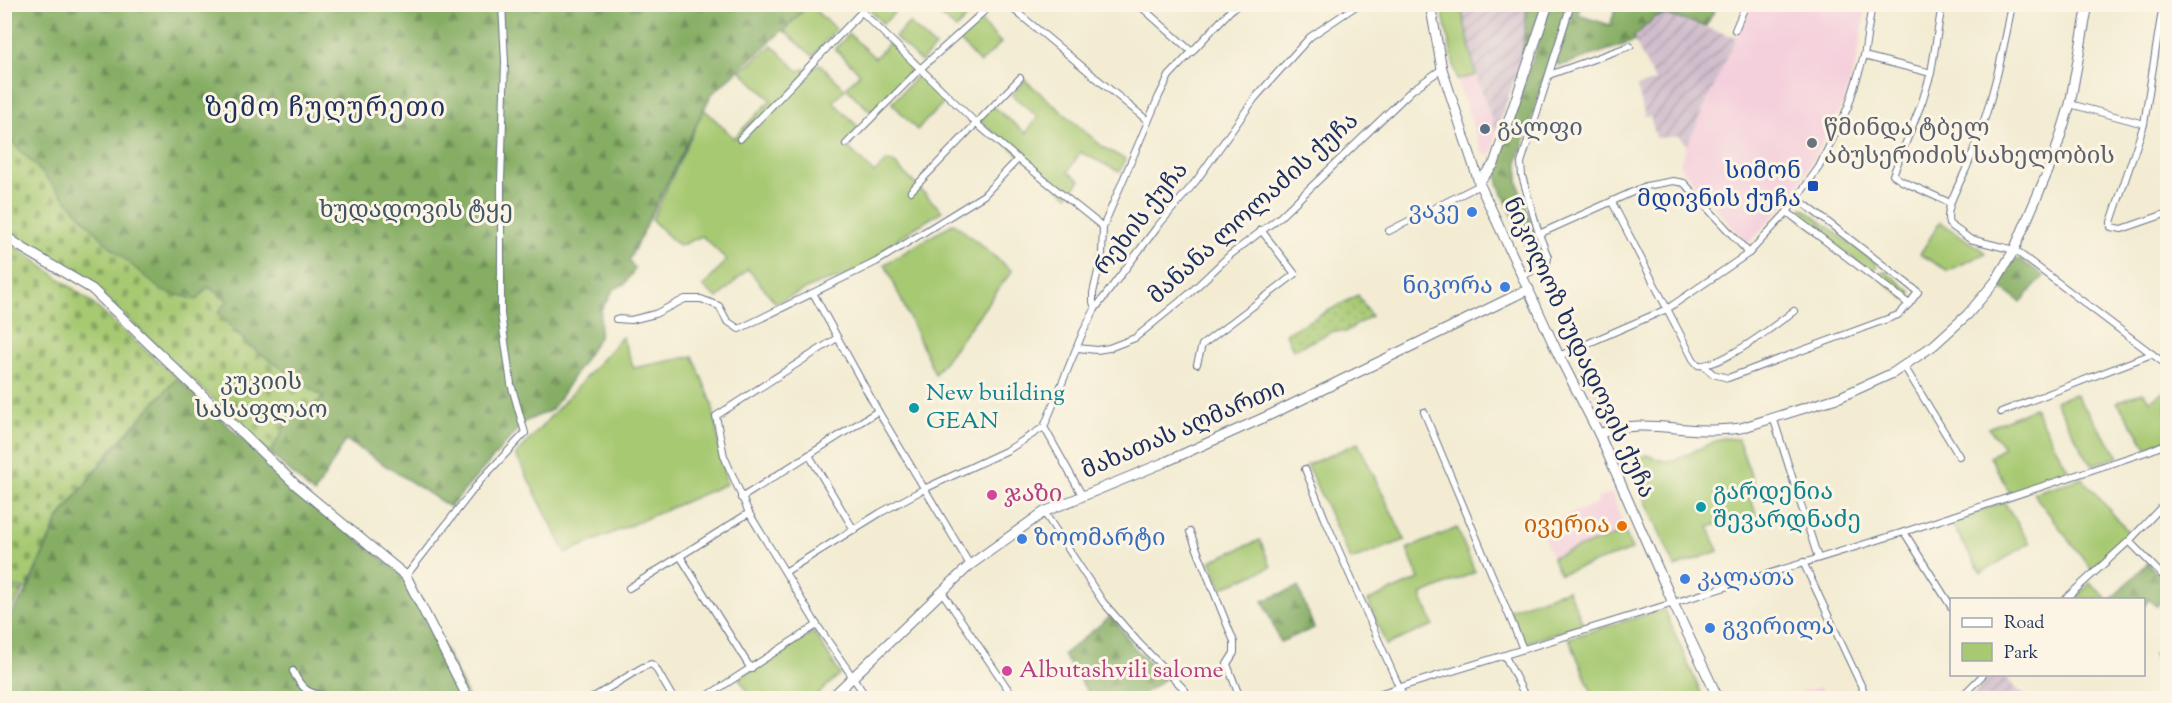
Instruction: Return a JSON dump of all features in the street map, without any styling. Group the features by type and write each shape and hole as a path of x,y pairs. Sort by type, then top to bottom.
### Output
{"street":[{"path":"406,576 480,481 525,433 511,384 501,314 501,180 505,62 502,4"},
{"path":"740,139 869,4"},
{"path":"846,144 920,69 992,4"},
{"path":"1007,4 1148,121"},
{"path":"1138,4 1192,52"},
{"path":"1095,309 1093,293 1102,254 1103,227 1169,76 1239,4"},
{"name":"რეხის ქუჩა","path":"1044,427 1083,332 1095,309 1157,227 1196,181 1255,98 1310,37 1359,4"},
{"name":"ნიკოლოზ ხუდადოვის ქუჩა","path":"1430,4 1442,69 1479,183 1559,356 1599,434 1718,699"},
{"path":"1389,231 1479,183 1494,164 1548,4"},
{"path":"1523,276 1547,263 1548,257 1522,176 1521,163 1571,4"},
{"path":"1735,30 1746,4"},
{"path":"1559,356 1667,309 1749,253 1787,212 1819,167 1848,107 1863,56 1872,4"},
{"path":"1942,4 1931,73 1893,175 1950,203"},
{"path":"2012,4 2003,55 1991,100 1970,159 1950,203 1947,213 1949,224 1970,239 2014,250 2168,366"},
{"path":"1599,434 1632,425 1688,430 1724,430 1750,426 1840,397 1893,373 1934,345 1968,314 1995,282 2014,250 2054,157 2070,104 2088,4"},
{"path":"2163,4 2144,124 2112,215 2111,227 2122,229 2168,213"},
{"path":"862,12 977,124 1103,227"},
{"path":"1549,75 1630,46"},
{"path":"1863,56 1931,73"},
{"name":"მანანა ლოლაძის ქუჩა","path":"1078,348 1097,350 1109,348 1135,338 1261,230 1280,217 1412,90 1442,69"},
{"path":"911,191 1020,78"},
{"path":"2070,104 2144,124"},
{"path":"616,319 631,320 655,314 685,299 701,299 719,306 727,321 739,329 876,262 984,195 1018,159"},
{"path":"1539,234 1646,186 1659,182 1680,181 1749,253"},
{"path":"1704,366 1713,374 1728,378 1898,315 1918,292 1798,199"},
{"path":"1612,202 1698,365 1704,366 1716,362 1750,342 1794,311"},
{"path":"1787,212 1909,304"},
{"path":"1197,364 1202,345 1294,274 1261,230"},
{"path":"4,235 21,248 92,289 296,485 406,576 468,699"},
{"name":"მახათას აღმართი","path":"831,699 970,565 1044,512 1272,414 1529,289"},
{"path":"813,293 878,411 970,565"},
{"path":"837,338 716,416 724,456 749,513 817,625 867,699"},
{"path":"2001,412 2152,354"},
{"path":"1904,366 1959,456"},
{"path":"741,498 878,411"},
{"path":"1424,412 1523,649"},
{"path":"1773,417 1818,558"},
{"path":"785,572 924,489 1008,450 1044,427 1082,495"},
{"path":"1365,699 1904,532 2168,443"},
{"path":"809,455 854,530"},
{"path":"1305,469 1404,699"},
{"path":"2066,598 2129,541 2168,501"},
{"path":"1044,512 1103,602 1185,690 1188,699"},
{"path":"629,588 749,513"},
{"path":"1190,532 1234,642 1234,653 1227,664 1240,699"},
{"path":"1904,532 1950,605"},
{"path":"2129,541 2168,581"},
{"path":"680,556 751,669"},
{"path":"1803,562 1867,699"},
{"path":"942,592 1014,699"},
{"path":"704,699 817,625"},
{"path":"1505,656 1526,699"},
{"path":"592,699 651,664 655,666 673,699"},
{"path":"293,671 299,685 309,692 336,699"},
{"path":"1960,699 1983,676"}],"shaded area":[{"path":"1464,5 1527,5 1522,58 1496,131 1476,75 1462,11 1465,10"},
{"path":"1750,5 1866,5 1858,56 1843,104 1805,175 1781,208 1748,244 1684,172 1681,160"},
{"path":"1665,15 1736,37 1687,145 1679,136 1656,138 1650,116 1645,117 1637,87 1655,81 1633,38 1655,17"},
{"path":"1476,75 1496,131 1493,151 1489,156 1482,153 1457,80"},
{"path":"1590,351 1595,364 1588,368 1594,384 1604,380 1620,422 1605,421 1577,358"},
{"path":"1612,493 1625,532 1552,557 1539,525 1598,504 1597,498"},
{"path":"1992,676 2004,676 2026,698 1971,698"},
{"path":"1820,687 1826,698 1784,698"}],"green space":[{"path":"808,4 836,29 813,56 784,31"},
{"name":"ხუდადოვის ტყე","path":"16,5 808,5 711,95 629,260 635,269 625,284 614,289 601,310 599,337 552,410 524,422 450,507 346,440 314,494 270,453 292,414 310,407 323,397 248,345 218,313 227,300 208,287 197,300 162,292 106,243 5,135 5,39"},
{"path":"878,5 886,5 894,13 883,24 871,11"},
{"path":"929,5 972,5 974,9 956,29"},
{"path":"1441,5 1464,5 1465,10 1462,12 1476,75 1457,80"},
{"path":"1527,5 1543,5 1522,58"},
{"path":"1551,5 1568,5 1518,161 1520,190 1544,259 1540,259 1528,250 1498,183 1497,172 1510,125"},
{"path":"1574,5 1581,5 1578,15 1610,25 1617,5 1717,5 1706,26 1665,15 1655,17 1633,38 1635,41 1560,66 1556,63"},
{"path":"979,19 1001,43 980,63 958,39"},
{"path":"909,23 935,47 921,62 895,37"},
{"path":"849,34 875,58 889,43 914,67 871,112 846,88 860,73 835,49"},
{"path":"772,45 798,71 820,64 845,89 833,102 857,126 849,148 874,173 887,161 893,162 942,211 897,239 875,261 841,278 819,283 776,303 748,269 718,298 703,287 727,260 702,236 679,246 652,220 704,109 734,138 771,100 741,71"},
{"path":"920,73 945,101 917,130 892,103"},
{"path":"1025,80 1104,148 1125,159 1120,172 1080,152 1068,172 1080,180 1068,196 979,120 992,106 1026,133 1038,117 1012,95"},
{"name":"კუკიის სასაფლაო","path":"4,135 106,243 162,291 197,300 208,287 228,300 218,313 248,345 324,398 292,414 270,453 91,284 28,246 5,228"},
{"path":"1803,208 1876,263 1877,267 1870,271 1801,219 1797,212"},
{"path":"1940,222 1986,253 1948,271 1920,254"},
{"path":"954,223 1012,271 935,374 885,264"},
{"name":"კუკიის სასაფლაო","path":"4,238 86,298 177,378 112,449 58,519 27,589 5,587"},
{"path":"2020,259 2044,276 2021,302 1998,286 2014,260"},
{"path":"1885,271 1911,292 1910,298 1907,300 1879,277 1880,273"},
{"path":"1358,295 1371,316 1345,332 1334,331 1293,350 1286,333"},
{"path":"622,337 634,368 693,356 712,403 726,484 566,553 516,455"},
{"path":"177,378 298,491 411,582 469,698 5,698 5,623 28,589 58,520 111,451"},
{"path":"2167,390 2167,440 2147,447 2117,402 2143,392 2150,401"},
{"path":"2075,394 2119,457 2091,465 2055,401"},
{"path":"2034,408 2070,473 2010,493 1990,457 2004,447 1988,428"},
{"name":"გარდენია შევარდნაძე","path":"1722,438 1738,439 1758,495 1751,499 1757,517 1733,527 1729,519 1709,527 1718,551 1675,567 1629,463 1647,455 1663,461 1675,460"},
{"path":"1358,443 1405,540 1351,560 1307,465"},
{"path":"2082,478 2130,534 2092,570 2033,493"},
{"path":"2004,502 2030,543 1981,573 1950,521"},
{"path":"1457,528 1475,572 1421,595 1433,625 1386,645 1368,601 1419,579 1407,549"},
{"path":"1625,532 1632,550 1560,574 1552,557"},
{"path":"1260,540 1271,567 1222,588 1210,561"},
{"path":"2148,563 2167,584 2167,597 2156,606 2149,599 2145,605 2145,598 2112,598"},
{"path":"2090,583 2107,598 2078,598"},
{"path":"1298,587 1314,628 1280,642 1263,601"},
{"path":"4,590 23,591 5,618"},
{"path":"1568,590 1583,624 1524,643 1509,610"},
{"path":"1664,609 1703,698 1594,698 1569,638"},
{"path":"1112,615 1132,645 1165,679 1137,698 1092,698 1063,655"},
{"path":"814,632 840,674 814,698 739,698 748,692 739,678"},
{"path":"2167,644 2167,674 2165,676 2154,654"}],"place":[{"name":"გალფი","path":"1485,129"},
{"name":"წმინდა ტბელ აბუსერიძის სახელობის","path":"1812,143"},
{"name":"სიმონ მდივნის ქუჩა","path":"1813,186"},
{"name":"ვაკე","path":"1472,212"},
{"name":"ნიკორა","path":"1505,287"},
{"name":"New building GEAN","path":"914,408"},
{"name":"ჯაზი","path":"992,495"},
{"name":"გარდენია შევარდნაძე","path":"1701,507"},
{"name":"ივერია","path":"1622,526"},
{"name":"ზოომარტი","path":"1022,539"},
{"name":"კალათა","path":"1685,579"},
{"name":"გვირილა","path":"1710,628"},
{"name":"Albutashvili salome","path":"1007,671"}],"district":[{"name":"ზემო ჩუღურეთი","path":"326,109"}]}
